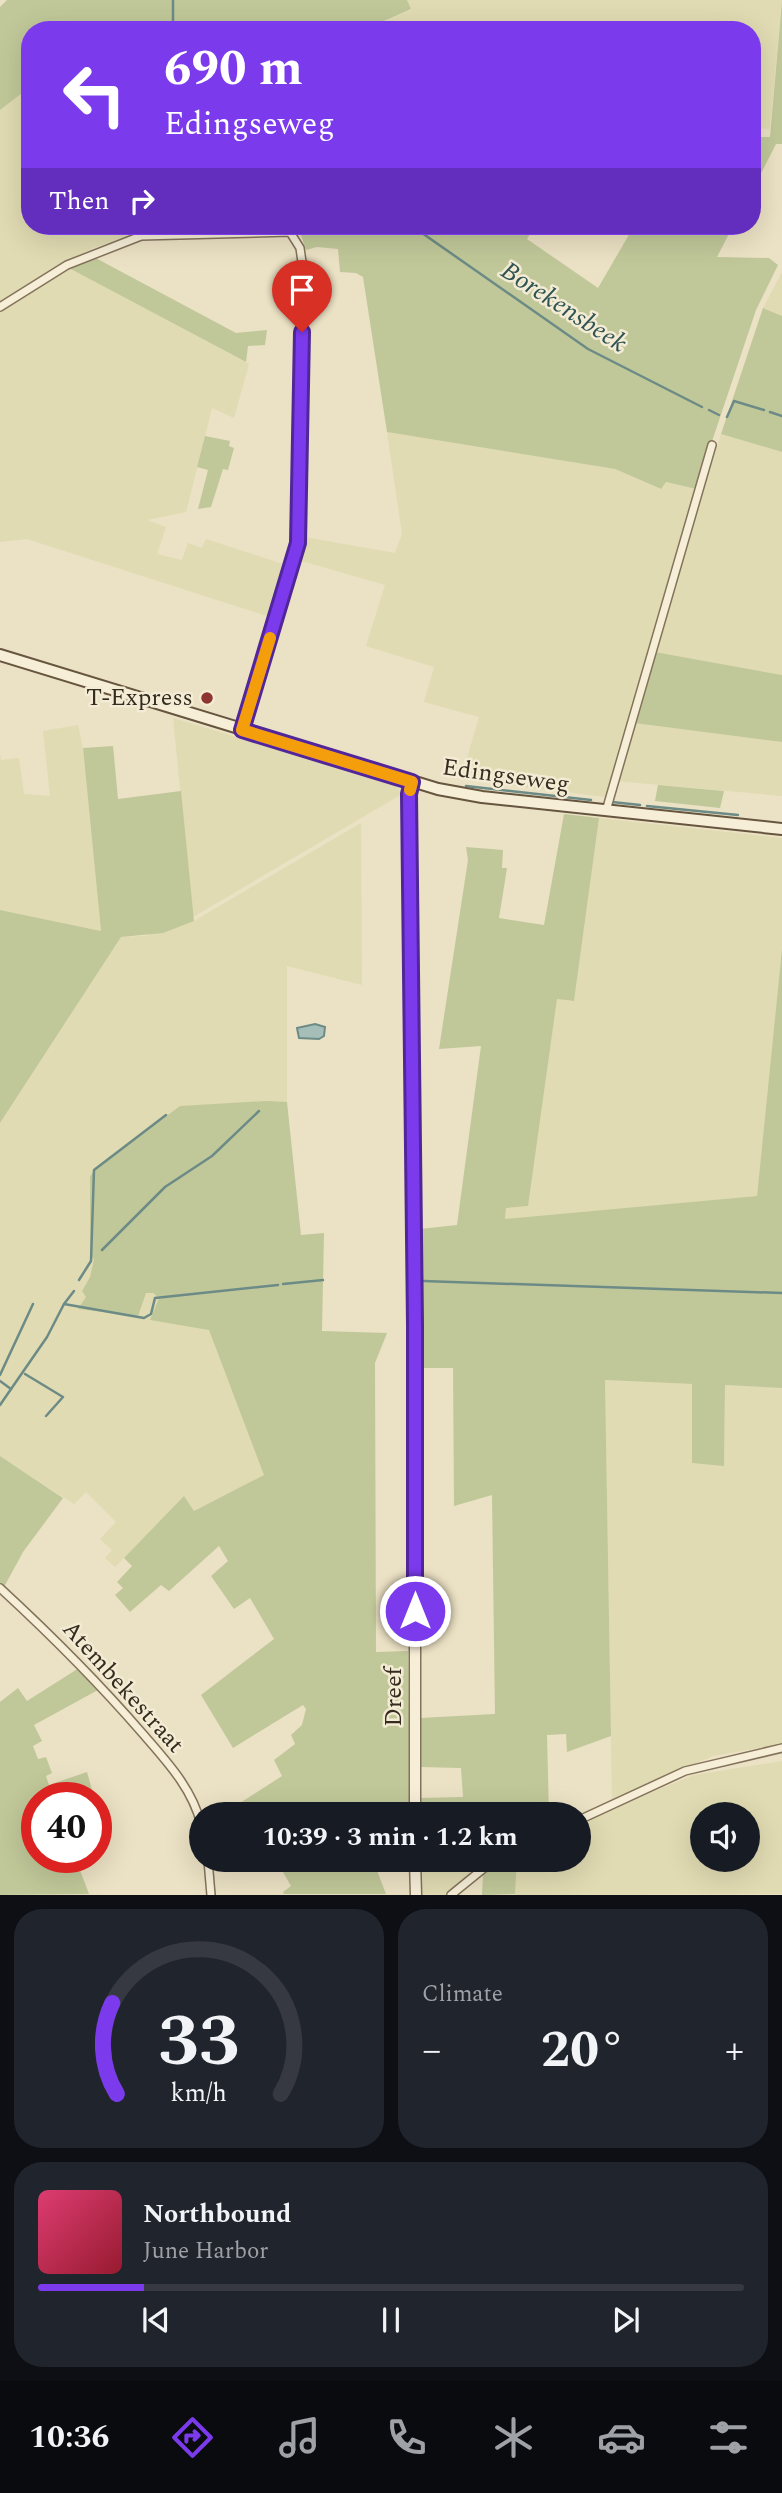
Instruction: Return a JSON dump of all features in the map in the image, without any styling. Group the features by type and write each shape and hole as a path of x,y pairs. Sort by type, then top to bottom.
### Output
{"main road":[{"name":"Edingseweg","path":"0,655 412,782 482,797 782,829"}],"street":[{"path":"0,307 67,265 141,236 178,235"},
{"path":"242,730 298,543 303,269 300,248 292,235"},
{"path":"606,811 712,445"},
{"name":"Dreef","path":"412,782 409,794 415,1325 415,1802"},
{"name":"Atembekestraat","path":"0,1588 90,1673 174,1770 194,1802"},
{"path":"591,1814 685,1771 782,1748"},
{"path":"209,1872 211,1895"},
{"path":"415,1872 416,1895"},
{"path":"451,1895 479,1872"}],"shaded area":[{"path":"407,0 782,0 770,129 761,128 761,21 385,21 411,10"},
{"path":"21,94 21,235 134,235 93,248 65,262 0,303 0,110"},
{"path":"67,267 249,364 234,418 212,408 186,512 147,520 166,527 157,554 182,560 188,543 202,548 206,539 286,565 270,617 27,539 0,542 0,310"},
{"path":"782,272 782,316 763,308"},
{"path":"387,432 615,469 660,489 665,482 696,489 605,797 461,779 479,717 424,702 434,667 366,646 385,585 298,560 304,537 395,553 402,534"},
{"path":"721,434 782,452 782,675 655,652"},
{"path":"173,718 394,784 402,794 193,917"},
{"path":"634,723 782,742 782,796 616,781"},
{"path":"78,725 83,748 101,931 0,910 0,754 1,760 19,758 24,794 50,796 43,731"},
{"path":"599,818 782,838 782,949 757,1196 505,1220 506,1208 527,1206 557,999 574,1001"},
{"path":"361,823 362,985 287,966 287,1102 180,1106 96,1167 90,1175 90,1257 94,1258 90,1277 82,1291 153,1293 159,1298 151,1320 209,1329 265,1475 194,1511 184,1497 115,1567 105,1558 112,1550 100,1539 116,1522 86,1492 74,1504 0,1456 0,1123 121,937 144,936 194,921"},
{"path":"605,1380 692,1384 692,1463 724,1465 725,1385 782,1388 782,1744 713,1756 612,1800"},
{"path":"782,1761 782,1894 515,1895 516,1872 591,1872 591,1820 694,1775"},
{"path":"420,1872 473,1872 445,1895 421,1894"}],"green space":[{"path":"7,0 407,0 411,9 384,21 21,21 21,94 0,110 0,7"},
{"path":"782,1 782,144 776,144 761,173 761,137 770,137"},
{"path":"301,235 529,235 527,239 598,288 629,235 728,235 717,257 769,258 778,265 756,310 696,489 666,482 661,489 615,469 387,432 363,277 356,273 340,272 338,249 317,247 306,250"},
{"path":"90,255 236,333 267,330 265,345 248,346 246,362 67,267"},
{"path":"763,308 782,316 782,452 721,434"},
{"path":"205,436 230,441 229,446 234,448 228,470 223,469 211,507 198,509 208,470 197,467"},
{"path":"655,652 782,675 782,742 634,723"},
{"path":"113,746 118,799 181,791 194,921 163,933 121,937 0,1123 0,910 101,931 83,748"},
{"path":"658,785 724,791 720,808 655,801"},
{"path":"564,814 599,818 574,1001 557,999 528,1206 506,1208 505,1219 757,1196 782,949 782,1388 725,1385 724,1466 692,1463 692,1384 605,1380 611,1736 567,1752 566,1734 547,1735 549,1802 418,1802 418,1798 463,1797 461,1768 420,1767 420,1718 495,1714 492,1495 454,1506 453,1368 422,1368 420,1229 457,1225 481,1046 439,1049 468,860 466,847 503,850 502,868 507,868 499,918 544,925"},
{"path":"287,1102 301,1235 324,1233 322,1331 387,1333 375,1363 376,1652 408,1651 410,1802 241,1802 282,1776 274,1760 295,1744 291,1735 302,1725 306,1709 303,1705 233,1748 201,1695 274,1639 250,1598 234,1609 211,1576 228,1561 219,1546 169,1591 161,1585 130,1612 115,1595 123,1588 117,1582 132,1566 124,1558 184,1496 194,1511 264,1475 209,1330 150,1320 159,1298 153,1293 146,1293 138,1316 78,1309 86,1297 82,1291 90,1277 94,1259 90,1257 90,1176 96,1167 180,1106"},
{"path":"0,1456 63,1498 23,1552 4,1587 0,1583"},
{"path":"79,1668 98,1690 34,1725 42,1741 33,1746 38,1759 46,1757 52,1773 46,1776 48,1782 21,1782 21,1873 81,1873 89,1894 0,1895 0,1702 18,1688 27,1701"},
{"path":"87,1772 90,1782 58,1782"},
{"path":"283,1872 378,1872 386,1894 284,1894 291,1886"},
{"path":"516,1872 515,1894 482,1895 483,1873"}],"water":[{"path":"315,1024 325,1027 324,1036 319,1039 299,1038 297,1028"}],"waterway":[{"name":"Borekensbeek","path":"173,0 173,21"},
{"name":"Borekensbeek","path":"425,235 588,349 702,407"},
{"name":"Borekensbeek","path":"727,417 734,401 764,410"},
{"name":"Borekensbeek","path":"709,410 719,415"},
{"name":"Borekensbeek","path":"770,412 782,416"},
{"path":"466,786 591,800"},
{"path":"612,802 640,805"},
{"path":"647,806 738,815"},
{"path":"102,1250 165,1187 212,1156 259,1111"},
{"path":"79,1280 91,1261 94,1170 166,1115"},
{"path":"283,1284 323,1280"},
{"path":"423,1281 782,1293"},
{"path":"0,1405 47,1337 64,1304 144,1318 151,1314 155,1298 278,1285"},
{"path":"64,1304 74,1291"},
{"path":"0,1375 33,1304"},
{"path":"25,1374 63,1397 46,1416"},
{"path":"0,1381 11,1389"}],"slow traffic":[{"path":"270,638 242,730 412,782 410,790"}],"place":[{"name":"T-Express","path":"207,698"}],"route":[{"path":"302,332 298,543 242,730 412,782 409,794 415,1325 415,1611"}]}
